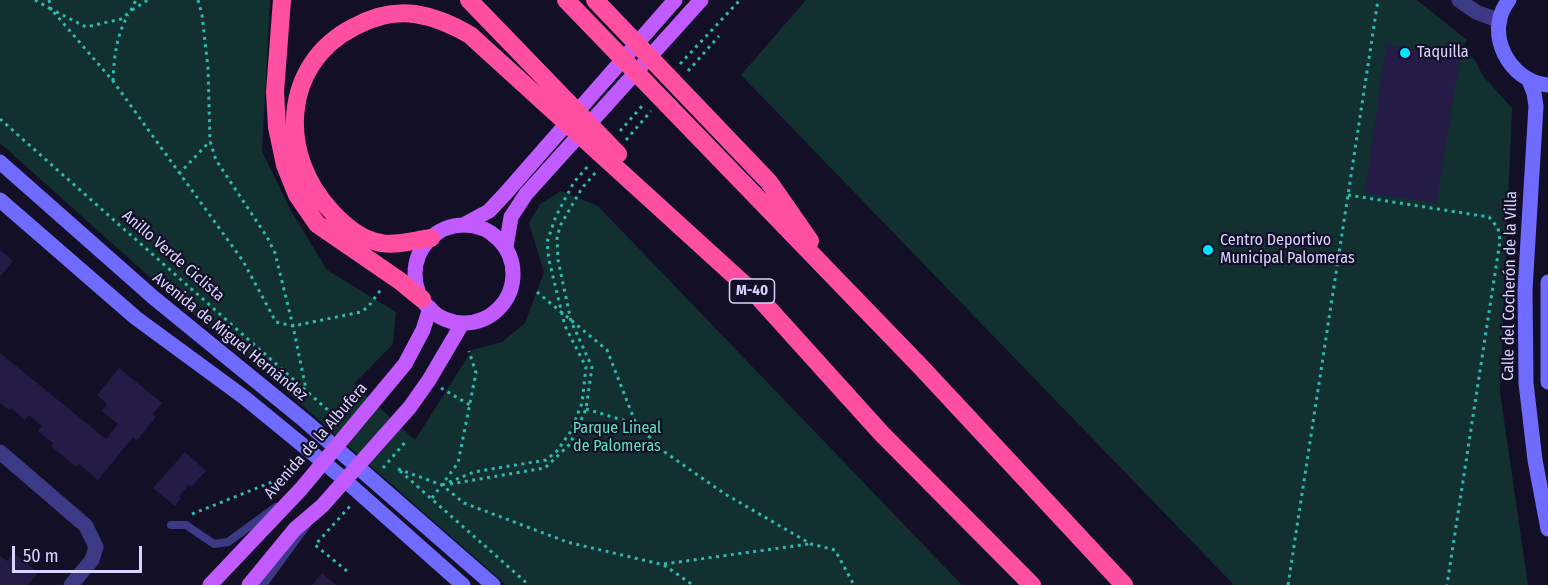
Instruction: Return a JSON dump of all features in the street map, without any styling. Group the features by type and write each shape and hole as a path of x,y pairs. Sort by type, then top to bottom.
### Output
{"highway":[{"path":"282,0 275,92 277,127 285,165 297,195 317,224 400,281 426,303"},
{"name":"M-40","path":"469,0 758,297 882,434 1032,585"},
{"path":"566,0 1005,456 1124,585"},
{"path":"595,0 769,182 842,287"},
{"path":"430,238 380,243 361,235 346,224 324,203 301,165 294,132 295,106 304,78 323,49 342,33 367,20 388,14 414,14 448,23 470,35 758,297"}],"main road":[{"path":"465,224 489,231 506,246 512,258 514,273 512,289 492,315 478,322 462,324 440,318 426,303 416,287 414,273 416,260 422,248 430,238 452,226 465,224 489,211 675,0"},
{"path":"506,246 511,217 526,194 701,0"},
{"name":"Avenida de la Albufera","path":"210,585 300,489 405,364 423,330 426,303"},
{"path":"249,585 295,529 322,506 410,407 462,324"}],"street":[{"path":"1459,0 1476,12 1500,21"},
{"path":"1509,0 1500,21 1499,39 1505,55 1515,70 1529,80 1548,85"},
{"name":"Calle del Cocherón de la Villa","path":"1529,80 1536,106 1525,291 1526,383 1535,460 1548,529"},
{"name":"Avenida de Miguel Hernández","path":"0,162 154,298 305,421 493,585"},
{"path":"0,200 136,318 245,398 339,474 463,585"},
{"path":"1548,282 1548,382"},
{"path":"0,452 86,526 96,547 92,560 71,585"}],"lane":[{"path":"171,525 186,525 214,544 228,542 300,489"},
{"path":"262,585 322,506"}],"path":[{"path":"35,0 86,27 121,19 148,0"},
{"path":"49,0 51,9 113,81 243,261 276,322 293,326 361,312 377,296 382,286"},
{"path":"113,81 115,51 120,30 136,0"},
{"path":"198,0 208,68 210,141 216,160 267,237 275,253 306,391"},
{"path":"710,30 740,0"},
{"path":"1288,585 1378,0"},
{"name":"Anillo Verde Ciclista","path":"0,119 330,411"},
{"path":"179,174 210,141"},
{"path":"442,485 474,472 546,460 557,451 571,431 582,403 586,367 565,326 549,260 547,242 556,216 574,182"},
{"path":"442,485 545,468 570,444 586,409 592,367 572,321 558,260 557,238 560,225 582,188"},
{"path":"1348,195 1490,217 1498,228 1500,241 1447,585"},
{"path":"537,292 607,350 636,424 666,453 725,494 811,544 835,550 854,585"},
{"path":"432,498 458,463 476,373 469,351"},
{"path":"445,392 470,405"},
{"path":"586,409 636,424"},
{"path":"529,585 398,469 442,485 464,503 567,542 664,565 693,585"},
{"path":"188,515 276,480 289,472"},
{"path":"328,531 315,545 347,571"},
{"path":"664,565 811,544"}],"green space":[{"name":"Parque Lineal de Palomeras","path":"0,0 270,0 262,151 290,209 327,270 396,312 393,344 354,384 415,440 472,350 502,342 525,323 544,272 529,223 540,204 561,191 598,206 962,585 506,585 295,399 162,288 0,143"},
{"name":"Centro Deportivo Municipal Palomeras","path":"806,0 1417,0 1467,40 1461,49 1475,60 1483,76 1512,108 1500,392 1528,585 1234,585 741,75"}],"building":[{"path":"1386,45 1460,56 1436,203 1365,193"},
{"path":"0,250 13,261 0,277"},
{"path":"0,353 106,439 118,424 102,411 107,404 97,395 119,368 162,403 153,414 156,417 139,438 137,440 133,437 98,480 79,464 76,467 51,446 53,443 38,431 42,426 29,415 25,420 11,408 9,410 0,403"},
{"path":"185,452 206,471 179,496 181,498 175,506 153,488"},
{"path":"14,553 38,573 28,585 0,585 0,556 7,561"},
{"path":"322,573 336,585 312,585"}],"place":[{"name":"Taquilla","path":"1405,53"},
{"name":"Centro Deportivo Municipal Palomeras","path":"1208,250"}]}
